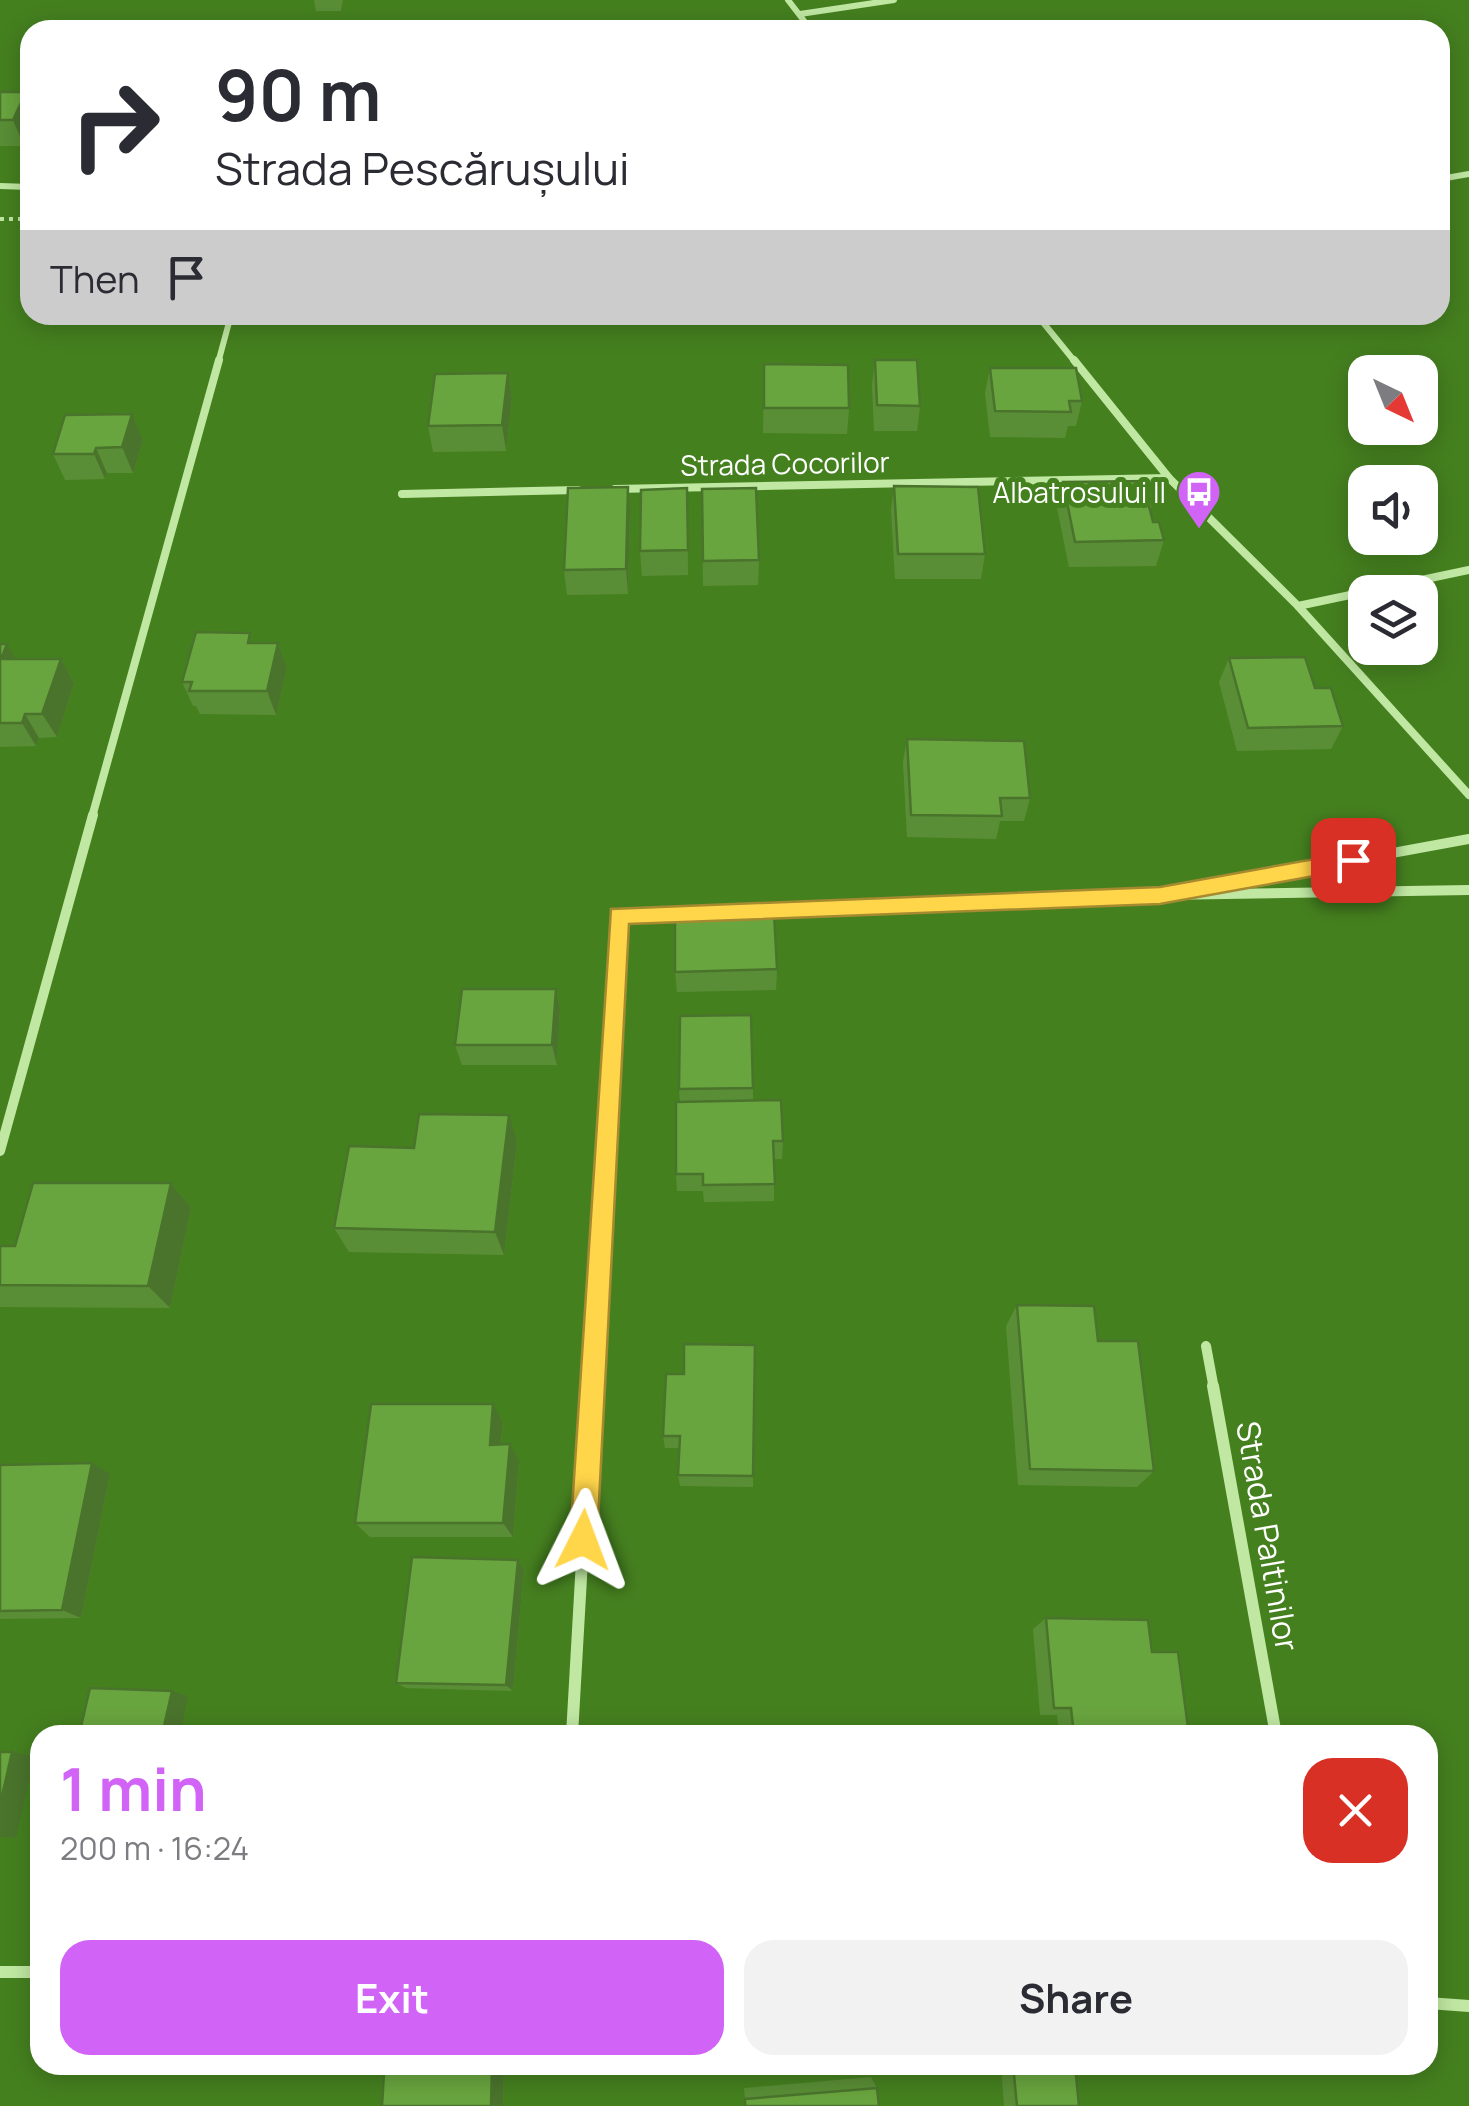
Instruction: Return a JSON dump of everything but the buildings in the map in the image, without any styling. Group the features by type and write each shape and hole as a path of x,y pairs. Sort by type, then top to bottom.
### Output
{"street":[{"path":"788,0 804,20"},
{"path":"800,14 894,0"},
{"path":"0,1151 228,325"},
{"path":"1044,325 1169,478 1298,606 1469,794"},
{"name":"Strada Cocorilor","path":"402,494 1169,478"},
{"path":"1298,606 1469,570"},
{"path":"1160,895 1469,839"},
{"path":"573,1725 618,916 1160,895 1469,890"},
{"name":"Strada Paltinilor","path":"1206,1346 1274,1725"},
{"path":"0,1972 30,1972"},
{"path":"1438,2004 1469,2006"}],"place":[{"name":"Albatrosului II","path":"1199,530"}],"route":[{"path":"583,1540 618,916 1160,895 1353,860"}]}
